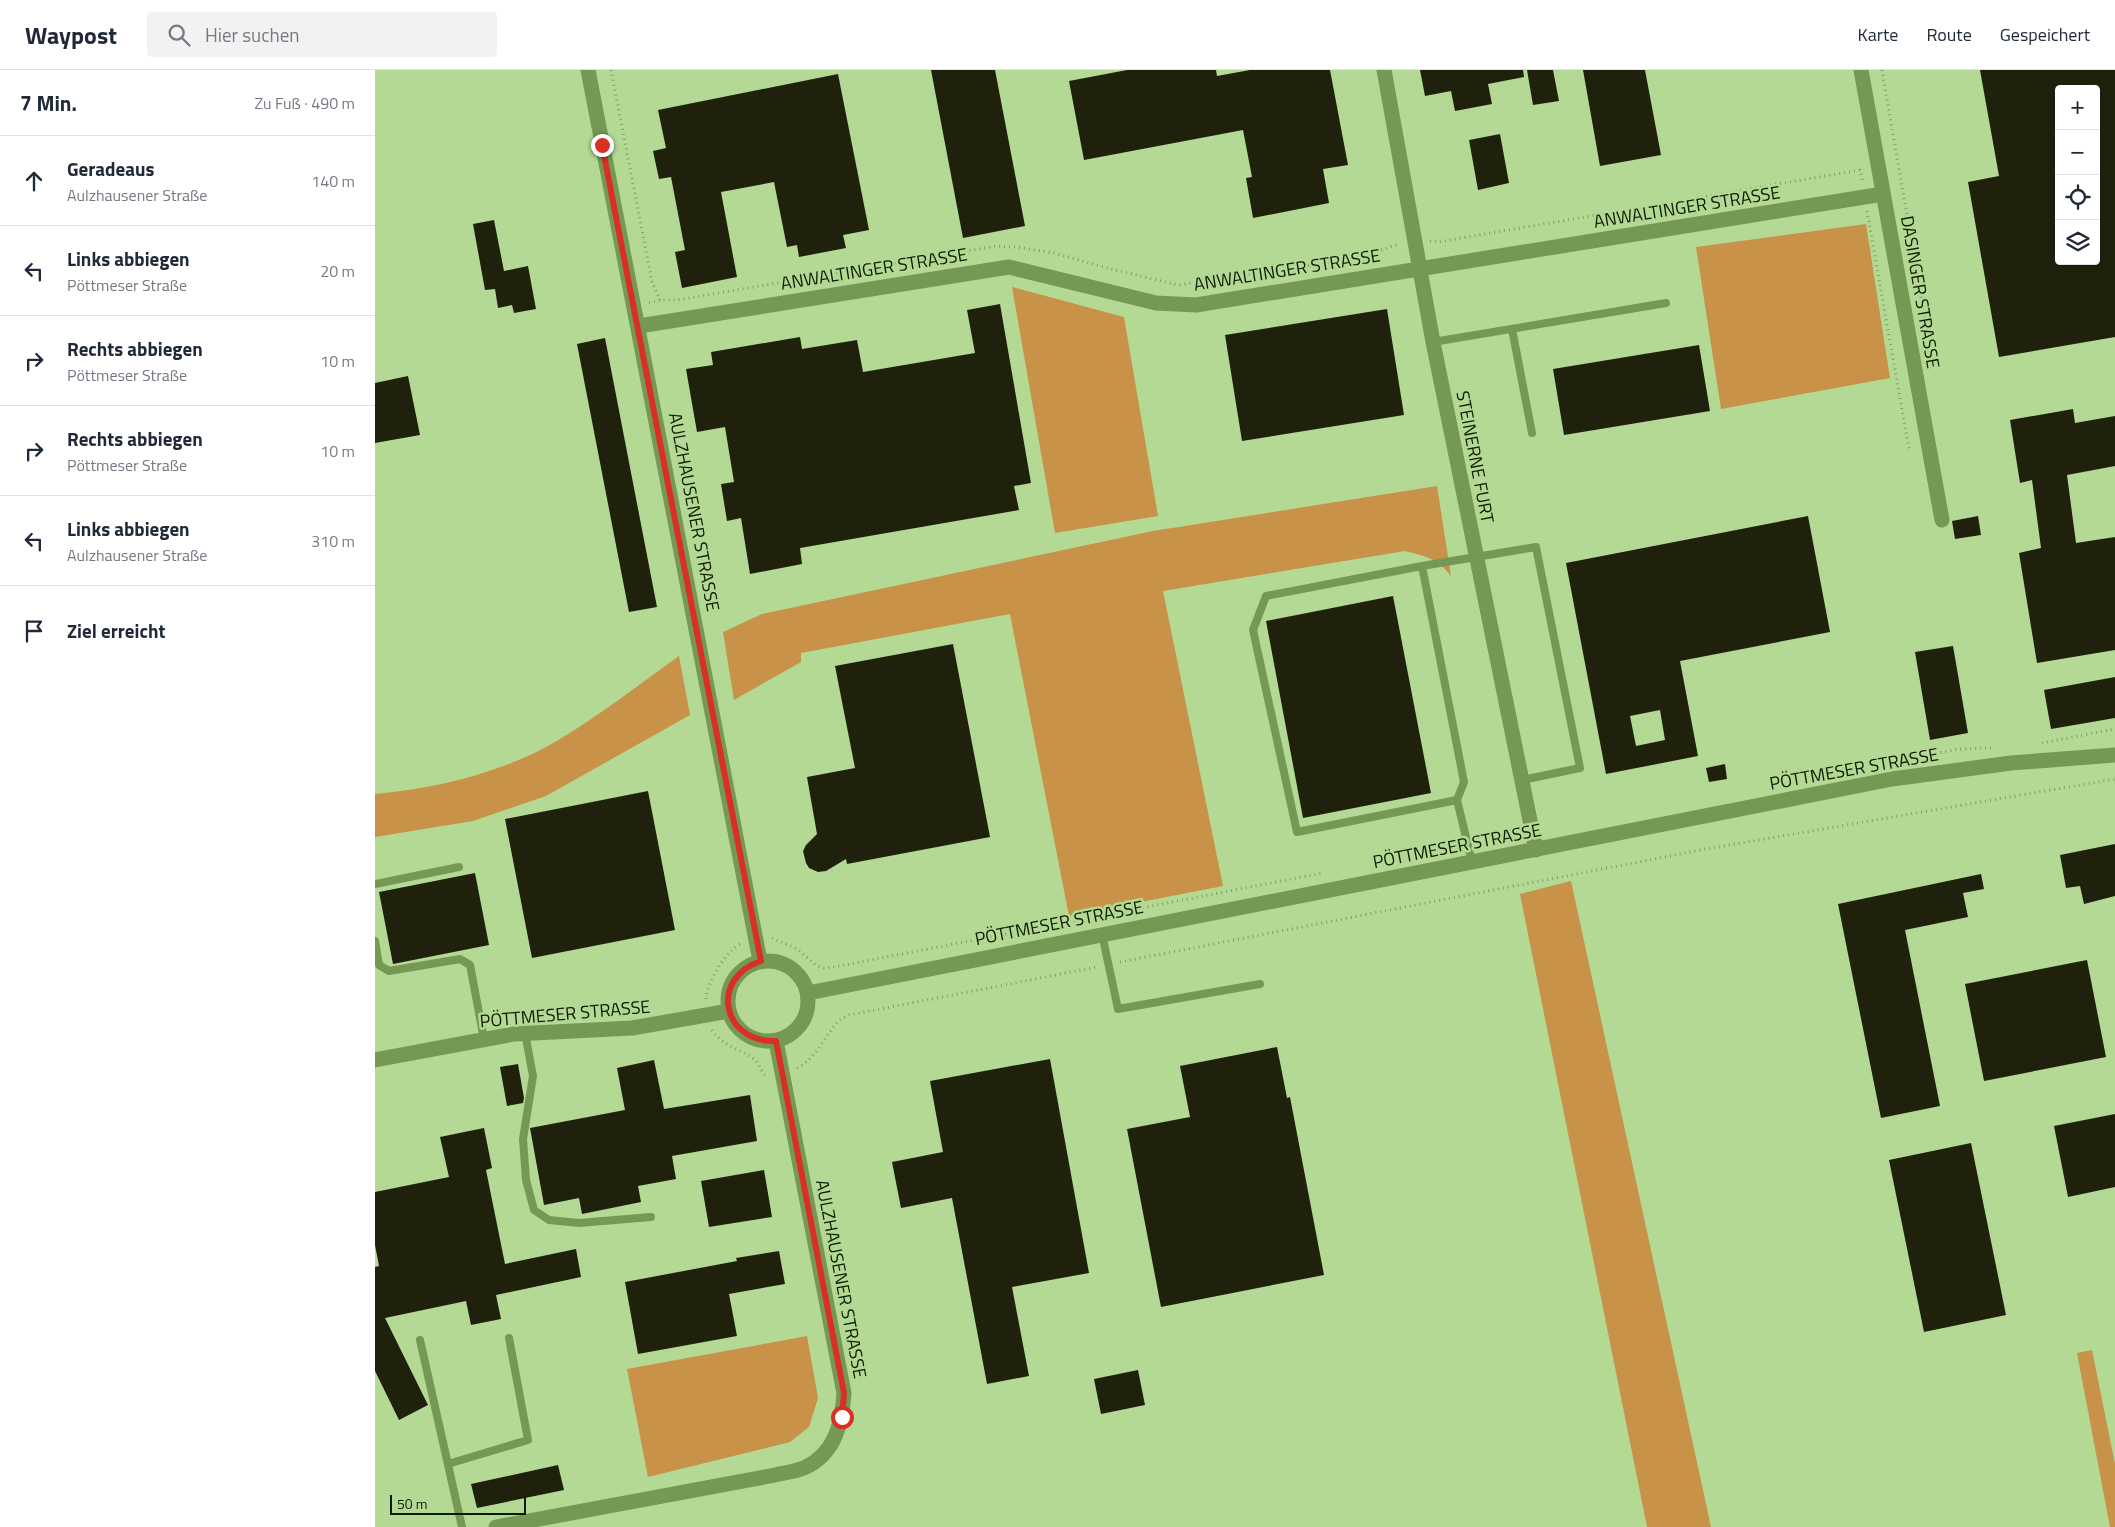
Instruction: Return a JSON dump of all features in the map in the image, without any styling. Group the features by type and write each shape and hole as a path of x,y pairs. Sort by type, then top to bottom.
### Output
{"street":[{"name":"AULZHAUSENER STRASSE","path":"588,70 761,961"},
{"name":"STEINERNE FURT","path":"1384,70 1433,342 1536,850"},
{"name":"DASINGER STRASSE","path":"1861,70 1942,520"},
{"name":"ANWALTINGER STRASSE","path":"639,326 1009,267 1156,304 1195,305 1883,194"},
{"name":"PÖTTMESER STRASSE","path":"808,993 1892,779 2011,763 2115,755"},
{"path":"773,960 785,964 796,971 804,981 808,993 809,1006 805,1018 798,1028 788,1036 776,1041 752,1038 738,1027 729,1011 727,1000 734,979 750,964 761,961 773,960"},
{"name":"PÖTTMESER STRASSE","path":"375,1060 525,1033 632,1028 729,1011"},
{"name":"AULZHAUSENER STRASSE","path":"496,1527 760,1478 804,1468 819,1458 832,1443 839,1431 844,1393 776,1041"}],"lane":[{"path":"1433,342 1666,303"},
{"path":"1512,329 1532,433"},
{"path":"1457,800 1297,832 1253,630 1266,596 1475,555 1536,546 1580,768 1522,780"},
{"path":"1422,566 1465,782 1457,800 1471,862"},
{"path":"375,884 459,867"},
{"path":"1102,934 1118,1009 1260,984"},
{"path":"375,941 379,964 389,971 460,960 470,965 484,1039"},
{"path":"525,1033 533,1076 523,1139 526,1180 534,1210 549,1220 579,1223 651,1217"},
{"path":"448,1464 528,1440 509,1338"},
{"path":"420,1340 462,1527"}],"path":[{"path":"611,70 652,282 660,300"},
{"path":"1882,70 1930,353"},
{"path":"1859,161 1909,449"},
{"path":"635,306 660,300 677,300 996,246 1016,247 1054,254 1111,270 1178,285 1353,259 1415,240 1438,242 1860,170"},
{"path":"782,1072 800,1067 808,1061 824,1043 840,1018 849,1015 1706,849 2115,779"}],"shaded area":[{"path":"1866,224 1890,378 1721,409 1696,247"},
{"path":"1012,287 1124,317 1158,516 1055,533"},
{"path":"1437,486 1451,576 1431,559 1405,551 1163,591 1223,886 1069,916 1010,614 801,653 801,662 734,700 723,632 762,614 1153,531"},
{"path":"679,656 690,715 546,796 473,821 375,837 375,794 447,783 471,777 518,760 560,739 620,699"},
{"path":"1571,881 1711,1527 1647,1527 1520,894"},
{"path":"807,1336 818,1398 809,1427 790,1442 648,1477 627,1369"},
{"path":"2092,1350 2115,1464 2115,1527 2110,1527 2077,1353"}],"building":[{"path":"931,70 995,70 1025,226 963,238"},
{"path":"1127,70 1216,70 1217,76 1250,70 1330,70 1348,165 1323,169 1329,203 1253,218 1246,178 1252,177 1243,130 1084,160 1069,81"},
{"path":"1420,70 1523,70 1524,77 1488,84 1492,104 1455,111 1451,91 1425,96"},
{"path":"1527,70 1553,70 1559,101 1533,105"},
{"path":"1583,70 1645,70 1661,155 1600,166"},
{"path":"1980,70 2115,70 2115,337 1999,357 1968,182 1999,176"},
{"path":"838,74 869,230 843,235 846,248 799,257 797,245 787,247 774,182 721,192 737,277 682,288 675,252 685,250 671,177 659,179 653,151 666,148 658,110"},
{"path":"1500,134 1509,183 1478,190 1469,140"},
{"path":"494,220 504,271 528,266 536,309 514,313 512,305 498,308 495,289 485,290 473,224"},
{"path":"1000,304 1031,483 1014,486 1019,510 800,548 802,564 750,574 741,518 727,521 721,484 734,482 725,427 697,432 686,369 713,365 711,352 800,337 802,349 857,340 863,372 975,353 967,310"},
{"path":"1387,309 1404,415 1242,441 1225,335"},
{"path":"605,338 657,607 629,612 577,344"},
{"path":"1699,345 1710,411 1564,435 1553,369"},
{"path":"408,376 420,435 375,443 375,383"},
{"path":"2073,409 2075,423 2115,416 2115,466 2067,475 2076,543 2115,537 2115,650 2037,663 2019,553 2041,548 2032,480 2020,483 2010,420"},
{"path":"1808,516 1830,632 1680,661 1698,756 1606,774 1566,563","holes":["1660,710 1665,740 1636,746 1630,716"]},
{"path":"1978,516 1981,535 1955,539 1952,521"},
{"path":"1393,596 1431,793 1303,818 1266,621"},
{"path":"953,644 990,837 847,864 846,859 826,871 818,872 809,868 803,851 817,834 807,777 855,768 835,666"},
{"path":"1953,646 1968,733 1930,740 1915,652"},
{"path":"2115,677 2115,718 2051,729 2044,690"},
{"path":"1725,764 1727,779 1709,782 1706,768"},
{"path":"648,791 675,930 532,958 505,819"},
{"path":"2115,844 2115,896 2084,904 2080,886 2066,888 2060,855"},
{"path":"475,873 489,945 393,964 379,892"},
{"path":"1981,874 1984,889 1963,893 1968,917 1905,930 1940,1106 1881,1118 1838,904"},
{"path":"2087,960 2106,1057 1984,1081 1965,984"},
{"path":"1277,1047 1287,1098 1290,1097 1324,1275 1161,1307 1127,1129 1190,1117 1180,1066"},
{"path":"1050,1059 1089,1273 1012,1287 1029,1376 987,1384 952,1198 901,1208 892,1162 943,1152 930,1081"},
{"path":"654,1060 664,1109 750,1095 757,1141 672,1156 676,1179 638,1186 641,1202 582,1214 579,1198 544,1205 530,1128 625,1110 617,1068"},
{"path":"518,1064 524,1098 523,1103 507,1106 500,1067"},
{"path":"2115,1114 2115,1187 2068,1197 2054,1126"},
{"path":"484,1128 492,1168 486,1170 505,1264 576,1249 581,1277 496,1295 501,1319 471,1325 466,1301 385,1318 428,1405 399,1420 375,1371 375,1267 379,1266 375,1245 375,1192 449,1177 440,1137"},
{"path":"1971,1143 2006,1315 1924,1332 1889,1160"},
{"path":"764,1170 772,1217 709,1227 701,1181"},
{"path":"779,1251 785,1284 729,1294 737,1336 638,1354 625,1282 737,1261 736,1258"},
{"path":"1138,1370 1145,1405 1101,1414 1094,1379"},
{"path":"558,1465 564,1490 477,1508 471,1484"}],"route":[{"path":"602,145 639,326 761,961 750,964 734,979 729,989 727,1000 729,1011 734,1022 742,1032 752,1038 776,1041 844,1393 842,1417"}]}
